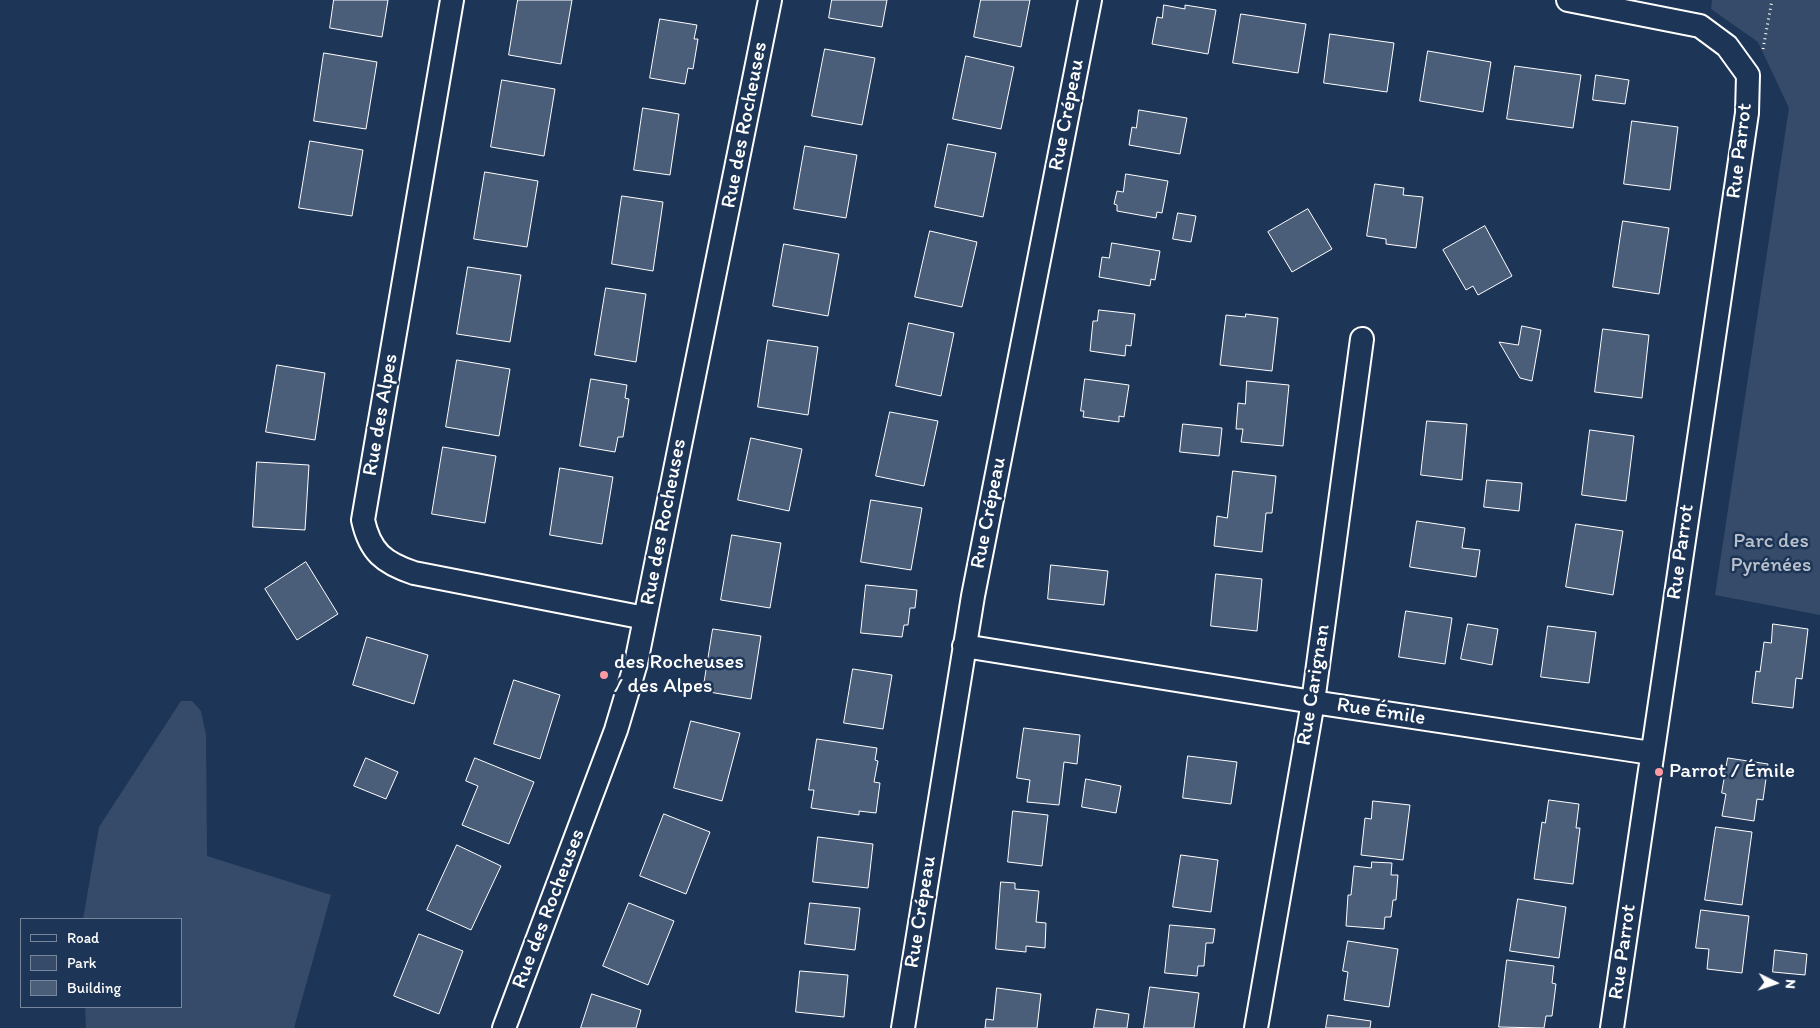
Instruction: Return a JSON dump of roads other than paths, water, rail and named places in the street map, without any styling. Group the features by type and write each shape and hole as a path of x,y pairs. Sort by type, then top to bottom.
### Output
{"street":[{"name":"Rue des Alpes","path":"452,0 363,520 366,534 372,547 389,562 401,569 414,573 645,618"},
{"name":"Rue des Rocheuses","path":"504,1028 616,730 636,662 770,0"},
{"name":"Rue Crépeau","path":"903,1028 964,646 1000,452 1090,0"},
{"name":"Rue Parrot","path":"1568,0 1700,26 1727,46 1748,75 1747,113 1651,753 1612,1028"},
{"name":"Rue Carignan","path":"1256,1028 1313,702 1362,339"},
{"name":"Rue Émile","path":"964,646 1313,702 1651,753"}],"place":[{"name":"des Rocheuses / des Alpes","path":"604,675"},
{"name":"Parrot / Émile","path":"1659,772"}],"park label":[{"name":"Parc des Pyrénées","path":"1771,554"}]}
